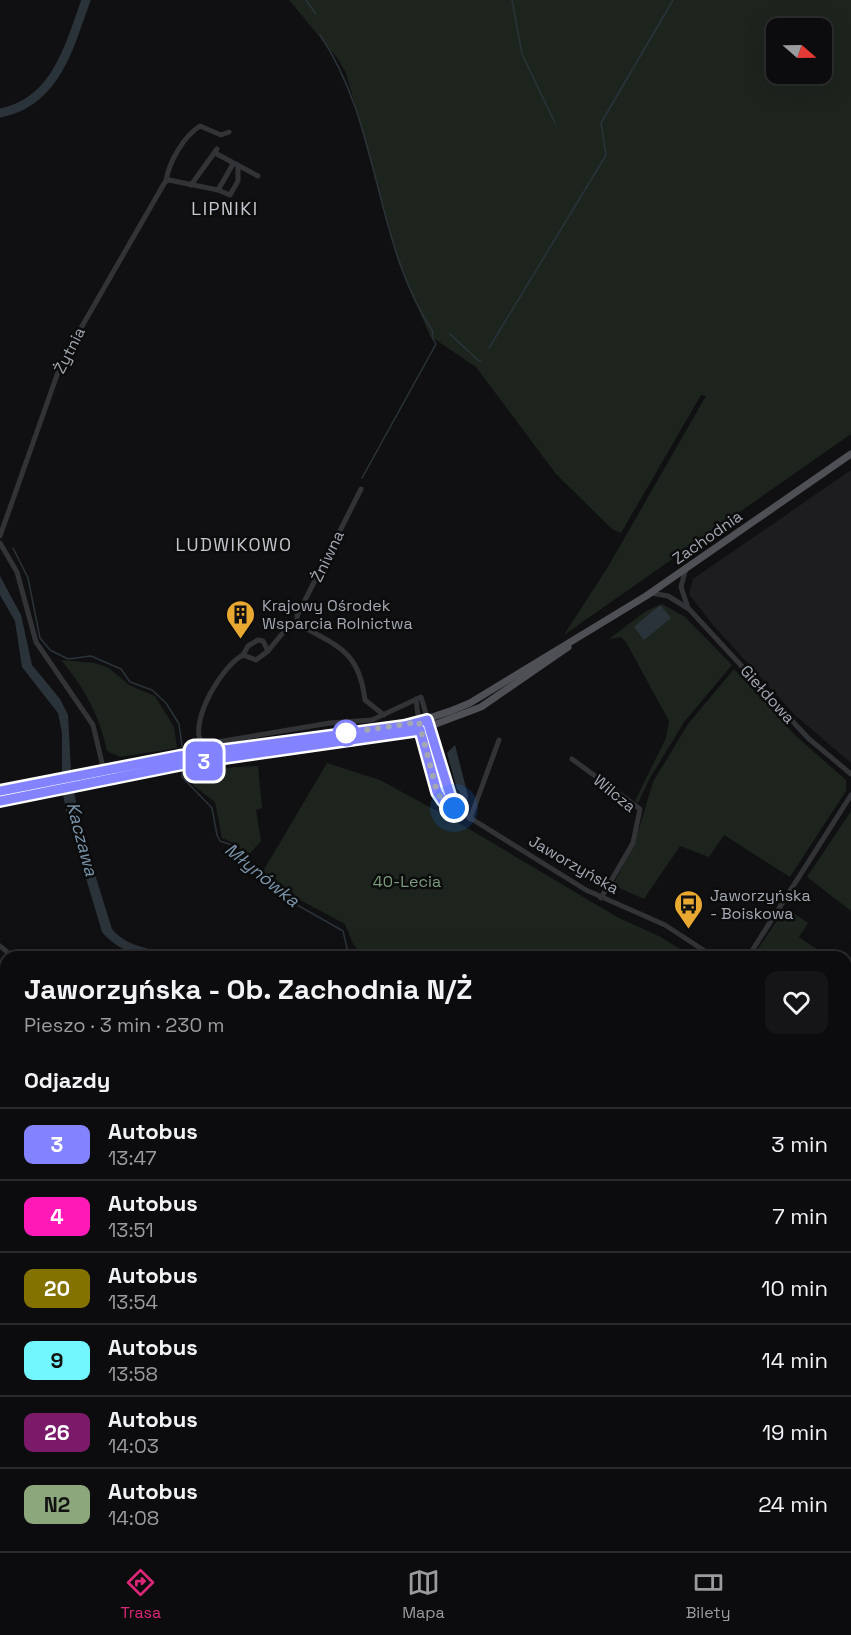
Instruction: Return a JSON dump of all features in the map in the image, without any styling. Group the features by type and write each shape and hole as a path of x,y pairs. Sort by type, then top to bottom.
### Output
{"main road":[{"name":"Zachodnia","path":"428,724 470,703 649,593 851,454"},
{"path":"0,801 189,763 428,724"},
{"path":"0,791 179,756 419,726"}],"street":[{"name":"Żytnia","path":"0,536 62,361 167,181 179,148 193,130 204,127 221,135 229,132"},
{"path":"191,185 216,151 235,165 258,176"},
{"path":"167,181 218,190 230,195 238,181 235,165"},
{"path":"218,190 235,165"},
{"name":"Żniwna","path":"298,624 297,616 361,489"},
{"path":"0,543 17,572 36,642 93,726 104,771"},
{"path":"686,568 681,587 689,609"},
{"name":"Giełdowa","path":"649,593 668,596 689,609 808,738 851,774"},
{"path":"243,655 256,660 268,651 286,629 298,624 329,640 348,655 363,677 366,700 384,715"},
{"path":"268,651 258,639 248,646 243,655 234,660 215,683 198,728 199,737 204,743 330,723 363,722 384,715 419,698 454,808"},
{"name":"Jaworzyńska","path":"419,698 419,726 437,792 443,801 601,898 665,925 705,951"},
{"path":"470,819 498,740"},
{"name":"Wilcza","path":"572,759 640,809 633,843 601,898"},
{"path":"752,951 851,795"}],"shaded area":[{"path":"851,470 851,763 795,715 713,625 689,594 693,579"}],"green space":[{"path":"289,0 851,0 851,434 564,635 609,565 706,396 701,395 621,533 612,529 556,474 476,367 430,336 399,264 346,73 338,59"},
{"path":"662,604 685,617 732,665 684,722 650,778 638,803 635,801 666,738 669,721 626,642 621,637 609,639 646,611"},
{"path":"61,660 95,663 109,668 129,685 155,696 174,727 177,748 120,757 107,751 90,702"},
{"path":"734,669 796,736 846,780 846,791 790,877 724,835 709,857 680,846 644,899 613,885 635,842 653,782 688,724"},
{"name":"40-Lecia","path":"327,763 380,780 464,826 617,917 661,937 683,951 359,951 353,944 345,924 287,893 262,873"},
{"path":"258,766 262,808 256,810 261,841 247,857 233,843 222,838 215,802 194,786 187,770"},
{"path":"851,811 851,911 807,877"},
{"path":"786,908 808,923 799,937 819,951 756,951"}],"water":[{"path":"0,576 21,615 32,665 60,699 68,715 71,771 62,773 62,733 58,713 22,667 15,621 0,595"},
{"path":"660,605 671,618 644,640 634,627"},
{"path":"455,745 468,796 467,801 457,789 447,753"},
{"path":"74,791 82,833 112,929 135,945 158,951 128,951 102,932 63,794"}],"waterway":[{"name":"Kaczawa","path":"0,113 19,107 35,97 47,85 66,54 86,0"},
{"path":"306,0 316,14"},
{"path":"512,0 522,54 555,123"},
{"path":"489,348 606,155 601,123 673,0"},
{"path":"320,35 340,70 355,107 399,260 413,297 433,332 432,337 436,344 362,478"},
{"path":"450,334 479,361 481,360"},
{"name":"Młynówka","path":"13,548 28,578 40,638 50,650 68,659 91,656 121,669 130,682 152,690 166,703 179,724 183,753"},
{"name":"Młynówka","path":"182,766 182,777 212,808 220,841 232,845 285,898 343,931 348,951"}],"bus line":[{"name":"3","path":"0,791 179,756 255,744 404,726 427,720 447,792 454,808 443,801 437,792 420,730 189,763 0,801"}],"place":[{"name":"Krajowy Ośrodek Wsparcia Rolnictwa","path":"241,640"},
{"name":"Jaworzyńska - Boiskowa","path":"689,930"}],"district":[{"name":"LIPNIKI","path":"225,209"},
{"name":"LUDWIKOWO","path":"234,545"}],"route":[{"path":"346,733 419,722 423,745 437,792 443,801 454,808"}]}
